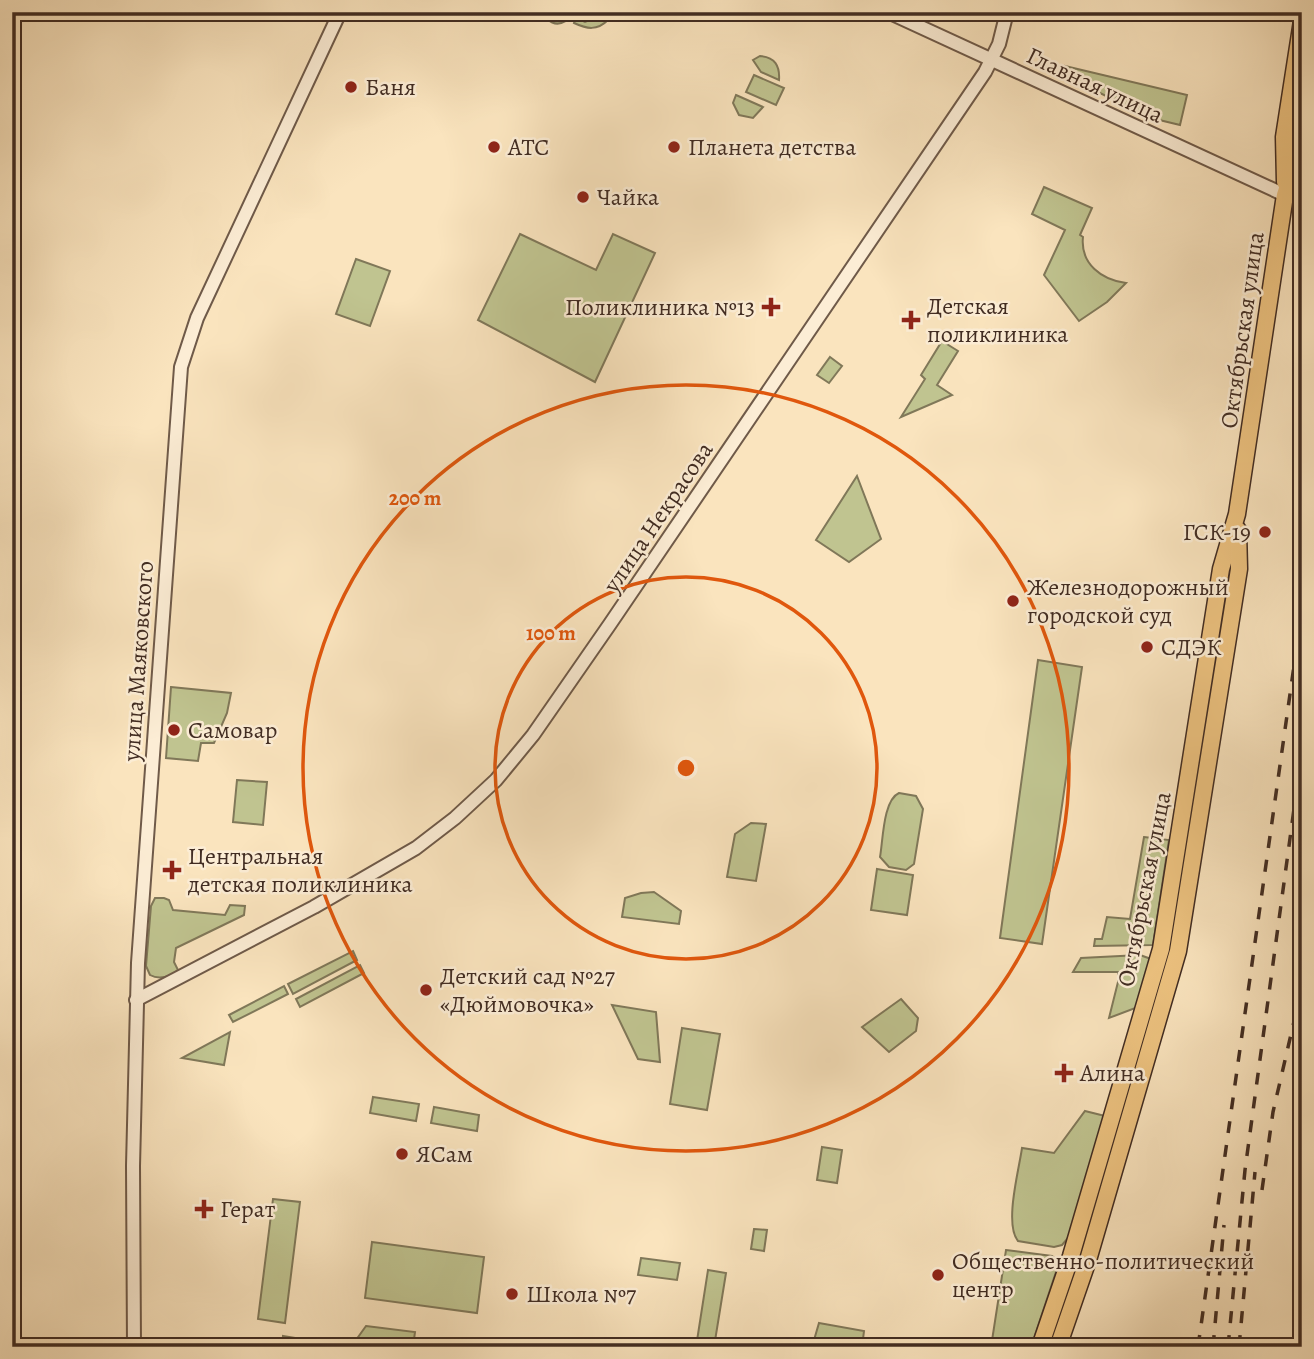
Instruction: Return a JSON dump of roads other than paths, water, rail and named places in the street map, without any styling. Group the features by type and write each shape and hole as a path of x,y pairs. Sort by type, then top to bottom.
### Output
{"main road":[{"path":"1285,195 1284,137 1302,21"},
{"path":"1285,195 1302,144"},
{"name":"Октябрьская улица","path":"1040,1347 1071,1256 1161,949 1221,569 1237,514 1285,195"},
{"name":"Октябрьская улица","path":"1061,1344 1178,951 1239,569 1237,514"}],"street":[{"name":"улица Маяковского","path":"134,1347 136,1000 179,388 184,354 197,318 340,12"},
{"name":"Главная улица","path":"888,12 1285,195"},
{"name":"улица Некрасова","path":"136,1000 314,907 416,848 455,818 496,780 533,735 617,614 991,60 999,44 1007,12"},
{"path":"1049,1321 1061,1344"}],"railway":[{"path":"1198,1347 1302,609"},
{"path":"1228,1347 1245,1170 1302,750"},
{"path":"1262,1190 1273,1112 1302,987"},
{"path":"1239,1347 1255,1172"},
{"path":"1213,1347 1224,1225"}],"place":[{"name":"Баня","path":"351,87"},
{"name":"АТС","path":"494,147"},
{"name":"Планета детства","path":"674,147"},
{"name":"Чайка","path":"583,197"},
{"name":"Поликлиника №13","path":"771,307"},
{"name":"Детская поликлиника","path":"911,320"},
{"name":"ГСК-19","path":"1265,532"},
{"name":"Железнодорожный городской суд","path":"1013,601"},
{"name":"СДЭК","path":"1147,647"},
{"name":"Самовар","path":"174,730"},
{"name":"Центральная детская поликлиника","path":"172,870"},
{"name":"Детский сад №27 «Дюймовочка»","path":"426,990"},
{"name":"Алина","path":"1064,1073"},
{"name":"ЯСам","path":"402,1154"},
{"name":"Герат","path":"204,1209"},
{"name":"Общественно-политический центр","path":"938,1275"},
{"name":"Школа №7","path":"512,1294"}]}
